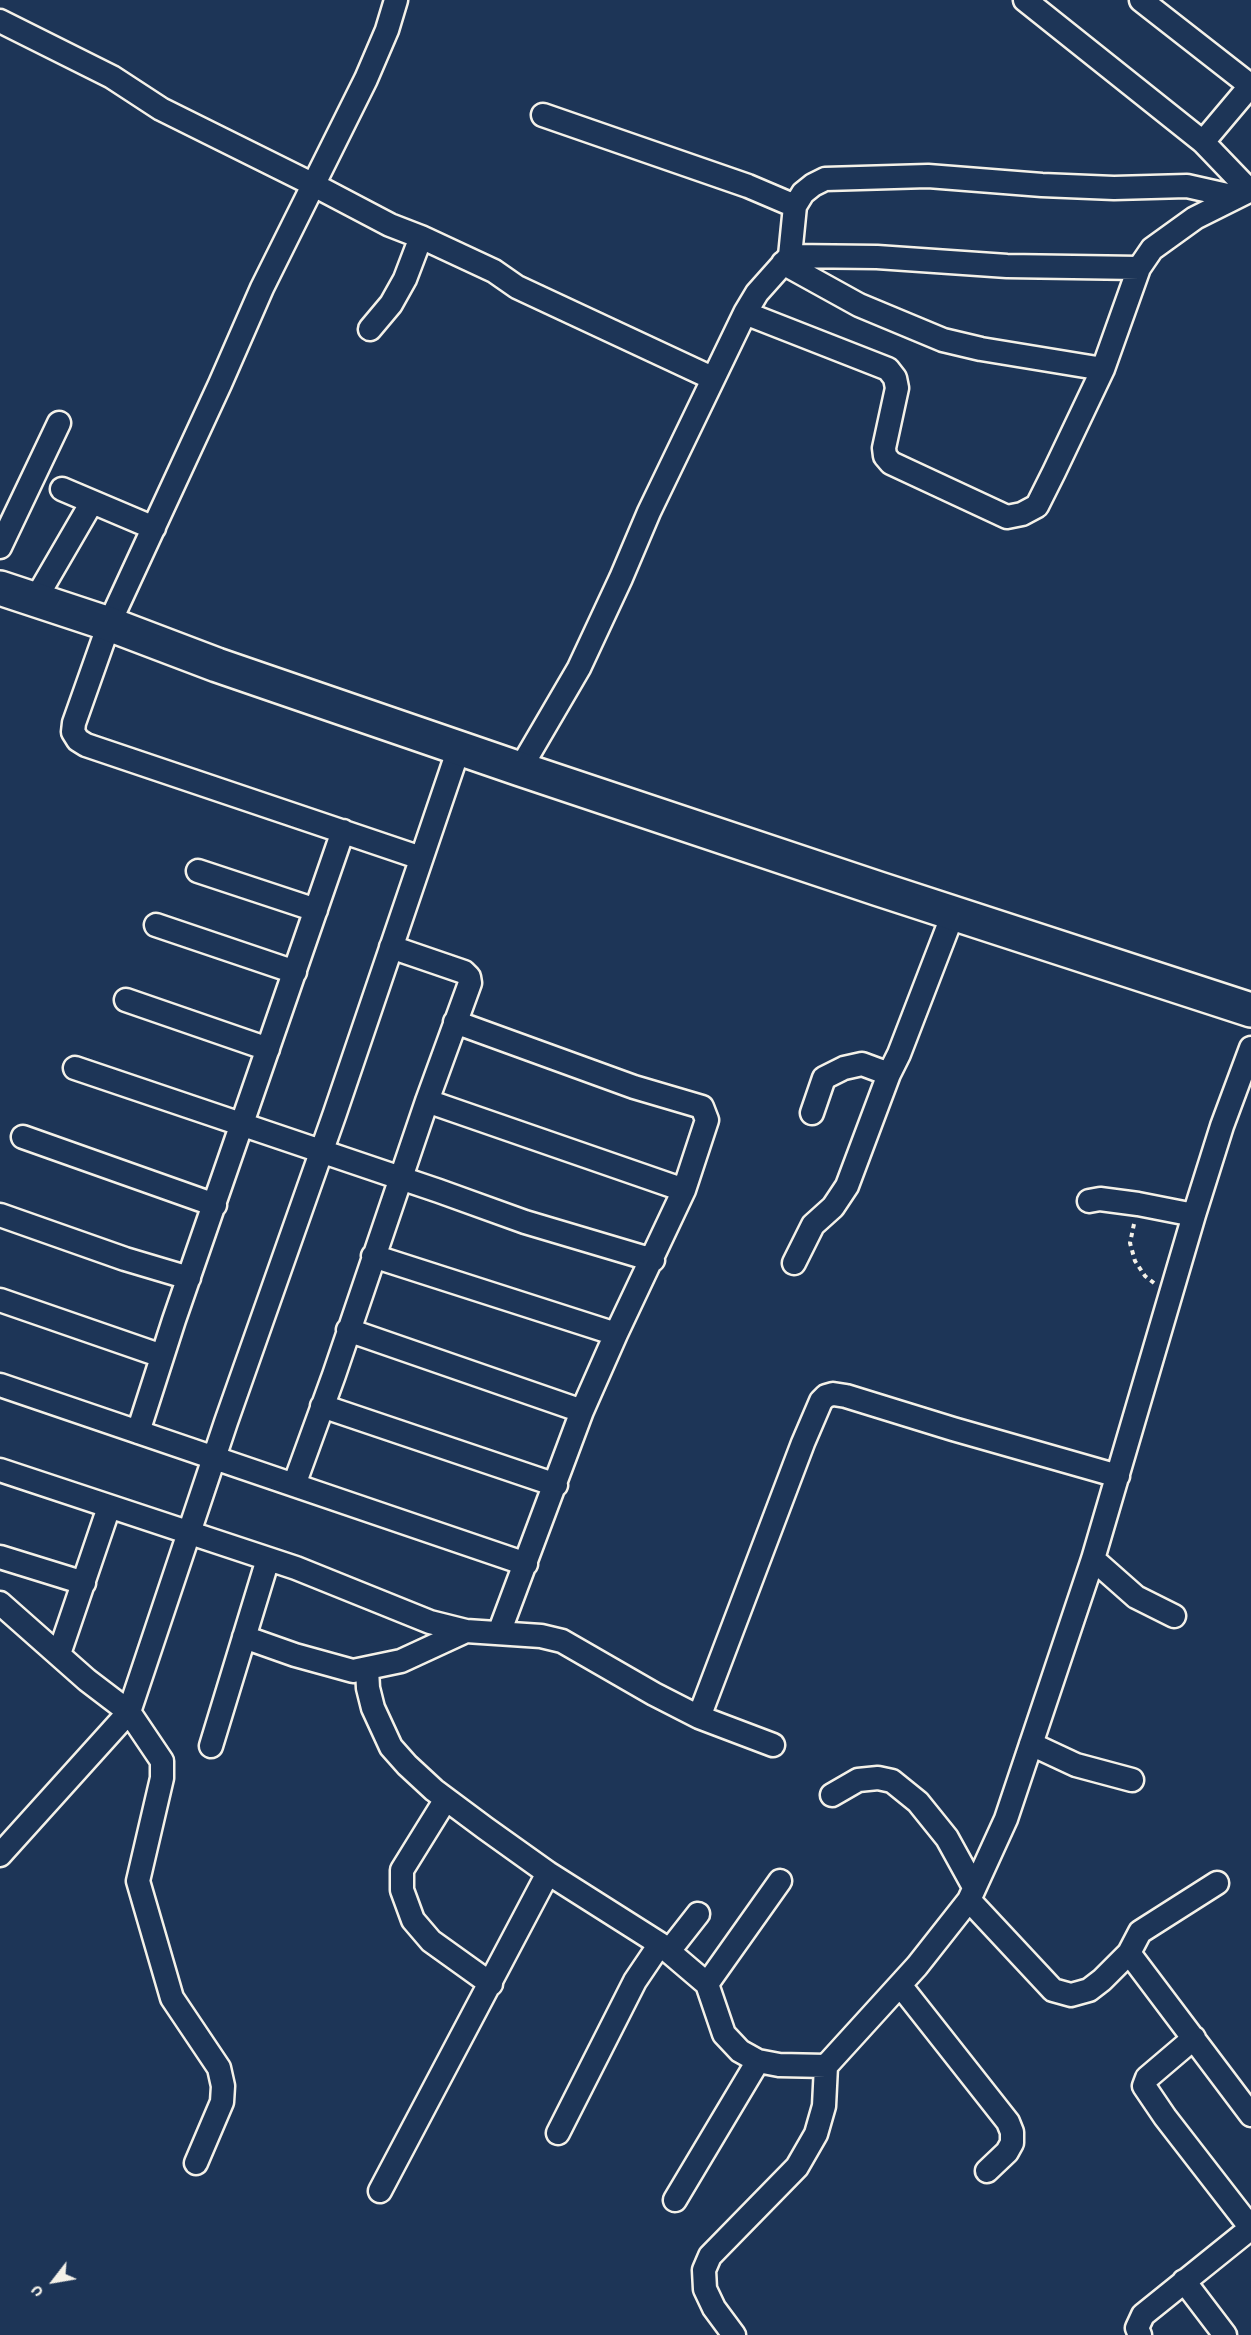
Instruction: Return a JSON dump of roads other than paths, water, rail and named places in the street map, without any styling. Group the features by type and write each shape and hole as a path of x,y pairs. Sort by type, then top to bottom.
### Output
{"street":[{"path":"396,0 387,30 366,79 262,288 109,624 74,723 73,732 78,740 86,745 421,858"},
{"path":"1026,0 1203,142 1245,193"},
{"path":"1141,0 1251,86 1203,142"},
{"path":"0,21 112,77 161,109 390,225 494,271 517,287 712,378"},
{"path":"543,115 748,186 795,206"},
{"path":"520,769 579,668 712,378 745,313 756,293 787,260 795,206 803,193 813,184 825,179 846,177 928,176 1114,188 1187,186 1245,193"},
{"path":"745,313 888,369 895,378 897,388 884,448 885,456 897,467 1007,517 1022,514 1037,506 1103,369 1139,267 1162,240 1195,218 1245,193"},
{"path":"370,329 391,304 405,279 421,237"},
{"path":"787,260 877,258 1007,266 1139,267"},
{"path":"787,260 858,305 943,340 981,349 1103,369"},
{"path":"0,548 59,423"},
{"path":"62,489 154,528"},
{"path":"34,600 92,502"},
{"path":"0,588 109,624 217,666 520,769 953,914 1251,1010"},
{"path":"0,1855 129,1712 188,1533 459,748"},
{"path":"138,1432 162,1356 343,831"},
{"path":"198,871 316,910"},
{"path":"794,1263 813,1226 833,1207 847,1186 953,914"},
{"path":"156,925 295,972"},
{"path":"294,1485 427,1101 455,1022 469,991 469,977 456,969 391,947"},
{"path":"126,1000 268,1048"},
{"path":"455,1022 634,1087 702,1107 707,1120 684,1190 582,1412 499,1633"},
{"path":"734,2335 714,2308 705,2289 704,2270 710,2256 797,2167 816,2134 824,2106 826,2066 900,1985 972,1893 1006,1819 1093,1559 1194,1215 1222,1126 1251,1048"},
{"path":"812,1113 824,1078 844,1068 862,1064 889,1074"},
{"path":"75,1068 525,1222 653,1260"},
{"path":"427,1101 684,1190"},
{"path":"23,1137 215,1205"},
{"path":"1089,1201 1100,1199 1138,1204 1194,1215"},
{"path":"0,1215 125,1259 189,1278"},
{"path":"373,1256 616,1334"},
{"path":"0,1300 162,1356"},
{"path":"348,1330 582,1412"},
{"path":"0,1386 526,1564"},
{"path":"699,1717 803,1443 821,1401 826,1396 833,1394 846,1396 1118,1476"},
{"path":"322,1406 556,1485"},
{"path":"0,1470 268,1559 368,1595 430,1622 466,1631 541,1636 562,1641 699,1717 774,1745"},
{"path":"59,1654 109,1507"},
{"path":"0,1557 84,1583"},
{"path":"211,1746 268,1559"},
{"path":"1093,1559 1136,1597 1174,1616"},
{"path":"0,1603 87,1680 129,1712 162,1761 162,1778 138,1881 172,1998 219,2068 223,2086 222,2102 196,2163"},
{"path":"244,1637 344,1669 367,1669 401,1661 466,1631"},
{"path":"367,1669 368,1688 373,1708 391,1747 407,1765 446,1798 549,1873 664,1947 707,1984 724,2034 740,2050 758,2061 779,2065 826,2066"},
{"path":"1031,1744 1076,1765 1132,1780"},
{"path":"832,1796 858,1780 878,1778 892,1781 918,1802 948,1838 972,1893 1053,1990 1071,1995 1089,1990 1102,1980 1129,1953 1140,1932 1217,1883"},
{"path":"446,1798 402,1870 402,1890 413,1920 431,1941 491,1984"},
{"path":"380,2191 549,1873"},
{"path":"707,1984 780,1881"},
{"path":"558,2133 635,1981 664,1947 698,1914"},
{"path":"1129,1953 1251,2115"},
{"path":"900,1985 1008,2122 1012,2132 1012,2143 1007,2152 987,2171"},
{"path":"1140,2335 1137,2328 1143,2316 1184,2281 1248,2237 1144,2086 1147,2078 1194,2038"},
{"path":"675,2200 758,2061"},
{"path":"1184,2281 1225,2335"}]}
